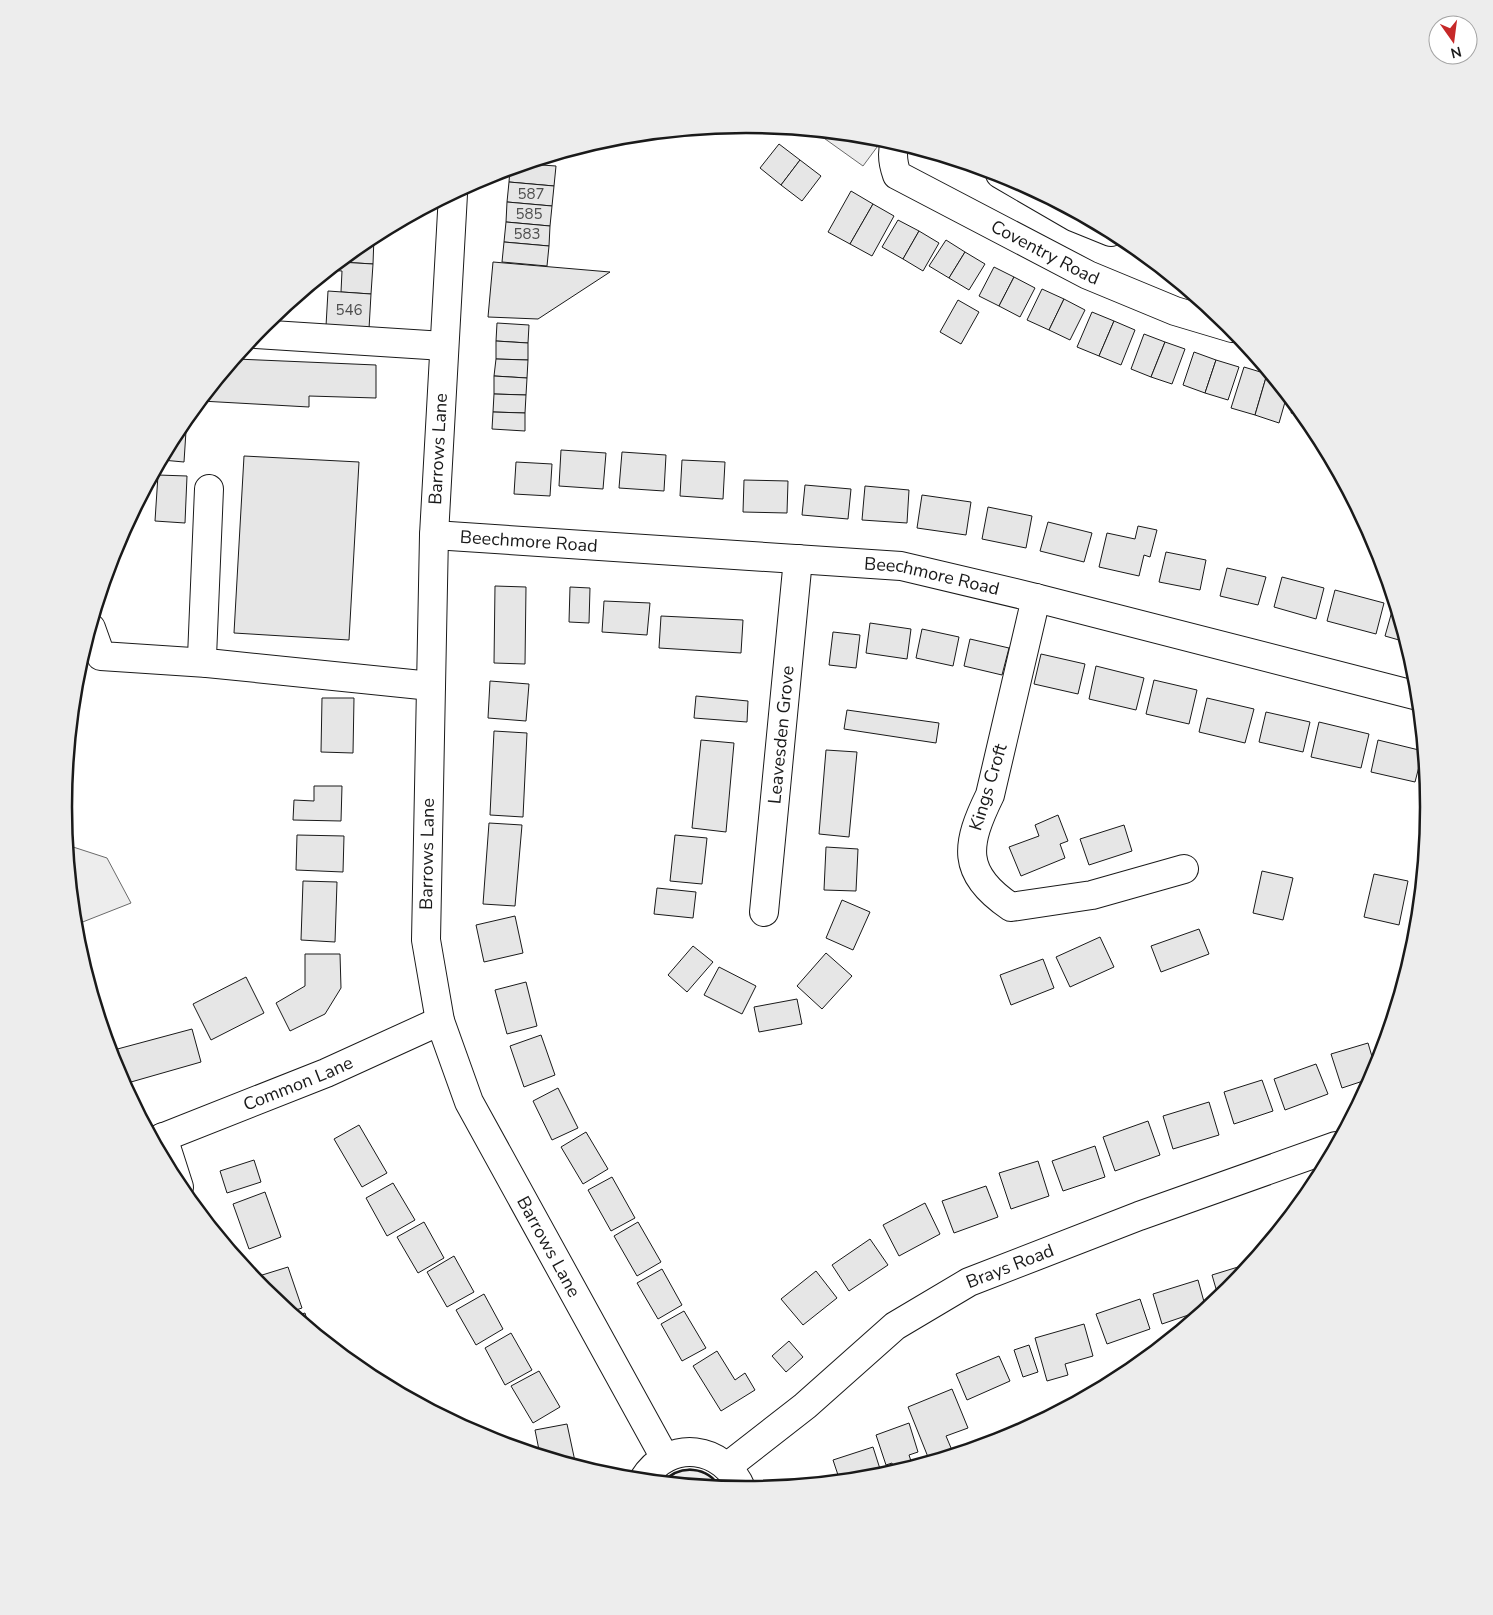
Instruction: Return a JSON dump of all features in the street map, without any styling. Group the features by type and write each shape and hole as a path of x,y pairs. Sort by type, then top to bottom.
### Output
{"main road":[{"name":"Coventry Road","path":"894,150 893,164 897,175 1088,275 1175,311 1214,323"},
{"name":"Barrows Lane","path":"453,201 434,535 426,940 440,1021 469,1102 665,1458"},
{"path":"267,335 444,346"},
{"path":"207,663 202,657 209,489"},
{"name":"Beechmore Road","path":"434,535 901,566 1036,598 1411,694"},
{"name":"Leavesden Grove","path":"764,912 798,559"},
{"name":"Kings Croft","path":"1036,598 990,795 976,823 972,845 974,868 990,893 1011,907 1092,895 1184,869"},
{"path":"94,637 101,656 207,663 431,686"},
{"name":"Common Lane","path":"160,1139 326,1072 440,1021"},
{"name":"Brays Road","path":"728,1466 805,1406 895,1326 969,1282 1139,1216 1328,1149"},
{"path":"648,1474 653,1467 665,1458 681,1452 698,1452 714,1457 728,1466 739,1482"}],"shaded area":[{"path":"824,138 878,146 863,166"},
{"path":"74,847 107,858 131,903 82,922"},
{"path":"690,1469 701,1471 715,1481 670,1477 679,1471"}],"building":[{"path":"779,144 800,160 781,185 760,168"},
{"path":"800,160 821,176 802,201 781,185"},
{"path":"543,165 556,166 554,186 509,182 509,177 530,169"},
{"path":"509,182 554,186 552,206 507,202"},
{"path":"851,191 873,204 850,244 828,232"},
{"path":"507,202 552,206 550,226 506,222"},
{"path":"873,204 894,216 872,256 850,244"},
{"path":"898,220 919,231 903,259 882,247"},
{"path":"506,222 550,226 549,246 504,242"},
{"path":"919,231 939,243 923,271 903,259"},
{"path":"946,240 965,252 949,278 929,266"},
{"path":"504,242 549,246 547,266 502,262"},
{"path":"374,246 373,264 350,263"},
{"path":"965,252 985,264 969,290 949,278"},
{"path":"493,262 610,272 538,319 488,317"},
{"path":"350,263 373,264 371,294 341,292 342,271 339,271"},
{"path":"994,267 1014,277 999,306 979,296"},
{"path":"1014,277 1035,288 1020,317 999,306"},
{"path":"1042,289 1064,299 1049,330 1027,320"},
{"path":"328,291 371,294 369,329 326,326"},
{"path":"1064,299 1085,310 1070,340 1049,330"},
{"path":"958,300 979,312 961,344 940,332"},
{"path":"1092,312 1114,321 1099,356 1077,347"},
{"path":"1114,321 1135,330 1121,365 1099,356"},
{"path":"497,323 529,325 528,343 496,341"},
{"path":"1144,334 1165,342 1151,377 1131,369"},
{"path":"496,341 528,343 528,360 496,359"},
{"path":"1165,342 1185,349 1172,384 1151,377"},
{"path":"1194,352 1216,360 1205,393 1183,385"},
{"path":"243,359 376,365 376,398 309,396 309,407 209,401"},
{"path":"496,359 528,360 527,378 494,376"},
{"path":"1216,360 1239,367 1228,400 1205,393"},
{"path":"1244,367 1260,372 1266,378 1255,415 1231,408"},
{"path":"494,376 527,378 526,395 494,394"},
{"path":"1266,378 1285,402 1279,423 1255,415"},
{"path":"494,394 526,395 525,413 493,412"},
{"path":"493,412 525,413 525,431 492,429"},
{"path":"186,433 184,462 169,461"},
{"path":"561,450 606,453 603,489 559,486"},
{"path":"622,452 666,455 664,491 619,488"},
{"path":"244,456 359,462 349,640 234,633"},
{"path":"682,460 725,462 723,499 680,496"},
{"path":"516,462 552,464 550,496 514,494"},
{"path":"160,475 187,476 185,523 155,521 158,480"},
{"path":"744,480 788,481 787,513 743,512"},
{"path":"805,485 851,489 848,519 802,515"},
{"path":"865,486 909,490 907,523 862,520"},
{"path":"922,495 971,502 966,535 917,528"},
{"path":"988,507 1032,516 1026,548 982,539"},
{"path":"1048,522 1092,533 1084,562 1040,551"},
{"path":"1138,526 1157,530 1150,557 1144,555 1139,576 1099,567 1107,533 1135,539"},
{"path":"1166,552 1206,560 1200,590 1159,582"},
{"path":"1227,568 1266,577 1258,605 1220,596"},
{"path":"1282,577 1324,588 1316,619 1274,607"},
{"path":"495,586 526,587 525,664 494,663"},
{"path":"570,587 590,588 589,623 569,622"},
{"path":"1335,590 1384,603 1376,634 1327,621"},
{"path":"604,601 650,603 647,635 602,632"},
{"path":"1392,612 1400,640 1385,636"},
{"path":"661,616 743,620 741,653 659,648"},
{"path":"870,623 911,629 907,659 866,653"},
{"path":"922,629 959,637 953,666 916,658"},
{"path":"833,632 860,635 856,668 829,665"},
{"path":"970,639 1009,648 1002,675 964,666"},
{"path":"1041,654 1085,664 1078,694 1034,684"},
{"path":"1096,666 1144,678 1136,710 1089,699"},
{"path":"1154,680 1197,690 1189,724 1146,714"},
{"path":"490,681 529,684 526,721 488,718"},
{"path":"696,696 748,701 747,722 694,718"},
{"path":"322,698 354,698 353,753 321,752"},
{"path":"1207,698 1254,709 1245,743 1199,732"},
{"path":"847,710 939,723 936,743 844,729"},
{"path":"1266,712 1310,722 1303,752 1259,742"},
{"path":"1319,722 1369,734 1361,768 1311,757"},
{"path":"494,731 527,733 523,817 490,815"},
{"path":"701,740 734,743 726,832 692,828"},
{"path":"1378,740 1418,750 1419,766 1415,782 1371,772"},
{"path":"826,750 857,752 849,837 819,834"},
{"path":"314,786 342,786 341,821 293,820 294,800 314,801"},
{"path":"1058,815 1068,841 1060,844 1065,858 1021,876 1009,847 1039,836 1035,825"},
{"path":"489,823 522,825 515,906 483,904"},
{"path":"1124,825 1132,851 1089,865 1080,839"},
{"path":"297,835 344,836 343,872 296,870"},
{"path":"675,835 707,838 702,884 670,881"},
{"path":"826,847 858,849 856,891 824,890"},
{"path":"1262,871 1293,878 1283,920 1253,913"},
{"path":"1374,874 1408,881 1399,925 1364,917"},
{"path":"303,881 337,882 335,942 301,940"},
{"path":"657,888 696,892 693,918 654,914"},
{"path":"842,900 870,912 853,950 826,938"},
{"path":"515,916 523,953 484,962 476,925"},
{"path":"1199,929 1209,954 1161,972 1151,946"},
{"path":"1100,937 1114,967 1070,987 1056,957"},
{"path":"693,946 713,962 687,992 668,975"},
{"path":"826,953 852,976 822,1009 797,986"},
{"path":"305,954 340,954 341,988 325,1014 290,1031 276,1003 305,986"},
{"path":"1043,959 1054,988 1011,1005 1000,975"},
{"path":"719,967 756,986 742,1014 704,995"},
{"path":"246,977 264,1013 211,1040 193,1004"},
{"path":"526,982 537,1026 507,1034 495,990"},
{"path":"797,999 802,1024 759,1032 754,1007"},
{"path":"192,1029 201,1062 131,1082 118,1049"},
{"path":"541,1035 555,1075 524,1087 510,1046"},
{"path":"1368,1043 1372,1057 1362,1081 1342,1088 1331,1054"},
{"path":"1316,1064 1328,1094 1285,1110 1274,1079"},
{"path":"1262,1080 1273,1111 1234,1124 1224,1092"},
{"path":"558,1088 578,1128 552,1140 533,1101"},
{"path":"1209,1102 1219,1135 1173,1149 1163,1116"},
{"path":"1148,1121 1160,1155 1115,1171 1103,1137"},
{"path":"359,1125 387,1173 362,1187 334,1139"},
{"path":"586,1132 608,1169 583,1184 561,1147"},
{"path":"1095,1146 1105,1177 1063,1191 1052,1161"},
{"path":"254,1160 261,1182 227,1193 220,1171"},
{"path":"1038,1161 1049,1196 1011,1209 999,1173"},
{"path":"612,1177 635,1218 611,1231 588,1190"},
{"path":"393,1183 415,1220 387,1236 366,1198"},
{"path":"986,1186 998,1217 954,1233 942,1201"},
{"path":"265,1192 281,1237 249,1249 233,1204"},
{"path":"925,1203 940,1234 899,1256 883,1225"},
{"path":"424,1222 444,1258 418,1273 397,1237"},
{"path":"638,1222 661,1262 637,1276 614,1236"},
{"path":"870,1239 888,1265 849,1291 832,1265"},
{"path":"454,1256 474,1292 447,1307 427,1272"},
{"path":"288,1267 302,1308 297,1310 262,1275"},
{"path":"1239,1267 1216,1290 1212,1275"},
{"path":"662,1269 682,1305 658,1319 637,1283"},
{"path":"816,1271 837,1298 803,1325 781,1299"},
{"path":"1198,1280 1204,1302 1191,1314 1162,1324 1153,1294"},
{"path":"484,1294 503,1329 476,1345 456,1310"},
{"path":"1140,1299 1150,1329 1107,1344 1096,1314"},
{"path":"684,1311 706,1348 682,1361 661,1324"},
{"path":"1084,1324 1093,1356 1065,1364 1068,1375 1047,1381 1035,1338"},
{"path":"511,1333 532,1370 505,1385 485,1348"},
{"path":"789,1341 803,1357 786,1372 772,1356"},
{"path":"1029,1345 1038,1372 1023,1377 1014,1350"},
{"path":"717,1351 735,1380 745,1373 755,1390 721,1411 693,1366"},
{"path":"999,1356 1010,1381 967,1400 956,1374"},
{"path":"539,1371 560,1407 533,1423 511,1386"},
{"path":"952,1389 968,1428 946,1436 952,1450 928,1457 908,1407"},
{"path":"909,1423 918,1452 909,1455 911,1461 893,1466 892,1463 886,1465 876,1435"},
{"path":"567,1424 575,1460 539,1449 535,1430"},
{"path":"873,1447 880,1469 838,1475 833,1460"}],"wall":[{"path":"669,1477 677,1472 693,1470 708,1475 714,1481"}]}
